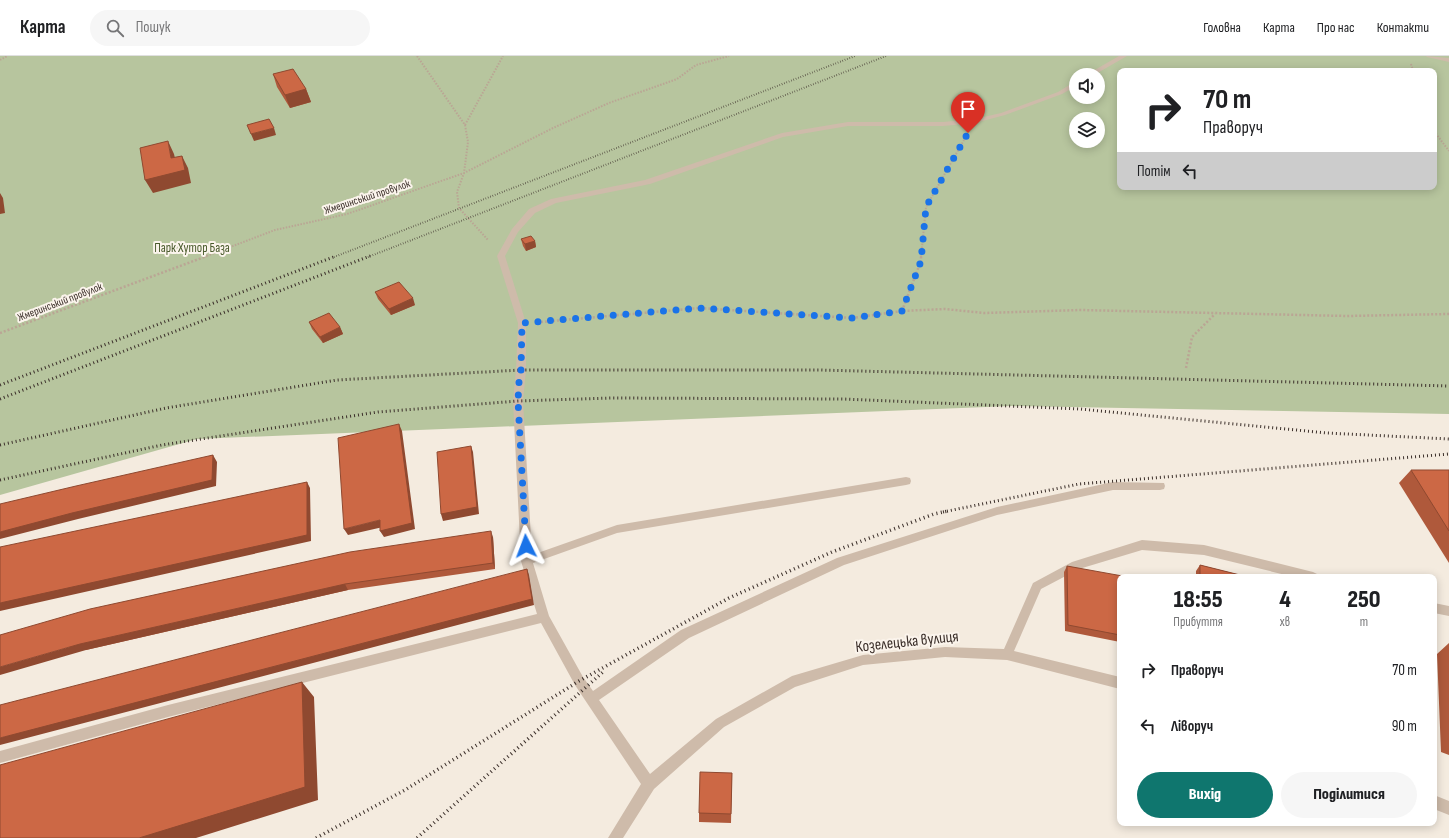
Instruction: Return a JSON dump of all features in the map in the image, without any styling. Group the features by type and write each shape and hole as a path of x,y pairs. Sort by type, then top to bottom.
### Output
{"street":[{"path":"1102,68 1124,56"},
{"path":"1430,56 1449,60"},
{"path":"649,784 579,681 544,618 526,561 518,401 521,370 522,323 501,256 515,231 532,211 554,201 647,182 782,135 848,124 943,124 975,121 1003,114 1060,93 1069,87"},
{"path":"526,561 617,529 906,481"},
{"path":"590,698 685,634 841,561 997,511 1113,486 1160,486"},
{"path":"1007,655 1037,586 1076,565 1142,545 1204,550 1301,574"},
{"path":"1437,609 1449,611"},
{"path":"0,757 168,711 544,618"},
{"name":"Козелецька вулиця","path":"615,838 649,784 720,723 792,682 863,660 945,652 1007,655 1117,682"},
{"path":"1437,803 1449,808"}],"path":[{"path":"0,60 7,56"},
{"path":"417,56 465,125 468,142 464,173 457,192 460,208 501,256"},
{"path":"465,125 503,56"},
{"name":"Жмеринський провулок","path":"0,333 275,230 348,214 464,173 553,128 602,106 677,79 696,65 727,56"},
{"path":"902,311 921,261 926,207 975,121"},
{"path":"1437,135 1449,151"},
{"path":"522,323 699,308 852,318 902,311 945,310 984,313 1080,310 1347,316 1449,314"},
{"path":"1186,368 1192,337 1215,314"}],"green space":[{"name":"Парк Хутор База","path":"0,56 1449,56 1449,414 1011,406 197,439 0,495"}],"building":[{"path":"293,69 306,89 285,95 273,74"},
{"path":"269,119 274,128 251,134 247,125"},
{"path":"168,141 171,158 182,156 185,170 145,180 140,148"},
{"path":"531,236 535,241 525,244 521,239"},
{"path":"399,282 413,298 389,309 375,292"},
{"path":"329,313 340,327 320,337 309,322"},
{"path":"399,424 412,523 380,531 380,520 344,529 338,438"},
{"path":"471,446 477,507 441,514 437,452"},
{"path":"213,455 212,480 72,513 0,532 0,504"},
{"path":"1411,470 1449,470 1449,531"},
{"path":"307,482 307,535 0,603 0,547"},
{"path":"491,531 493,563 345,584 80,644 0,667 0,635 90,609 350,552"},
{"path":"1200,565 1236,574 1200,574"},
{"path":"1067,566 1117,575 1117,634 1068,625"},
{"path":"527,569 532,599 0,738 0,705"},
{"path":"302,682 305,787 139,838 0,838 0,765"},
{"path":"700,772 732,773 731,814 699,813"}],"railway":[{"path":"334,257 855,56"},
{"path":"368,257 886,56"},
{"path":"0,385 336,256"},
{"path":"0,399 370,256"},
{"path":"0,445 166,408 337,380 521,370 819,370 1449,386"},
{"path":"0,480 162,445 378,412 518,401 611,398 843,399 1080,409 1327,433 1449,439"},
{"path":"943,512 1079,484 1449,454"},
{"path":"316,838 405,790 579,681 729,598 832,552 934,514 948,511"},
{"path":"417,838 604,671"}],"route":[{"path":"526,546 518,401 521,370 522,323 699,308 852,318 902,311 921,261 926,207 968,133"}]}
